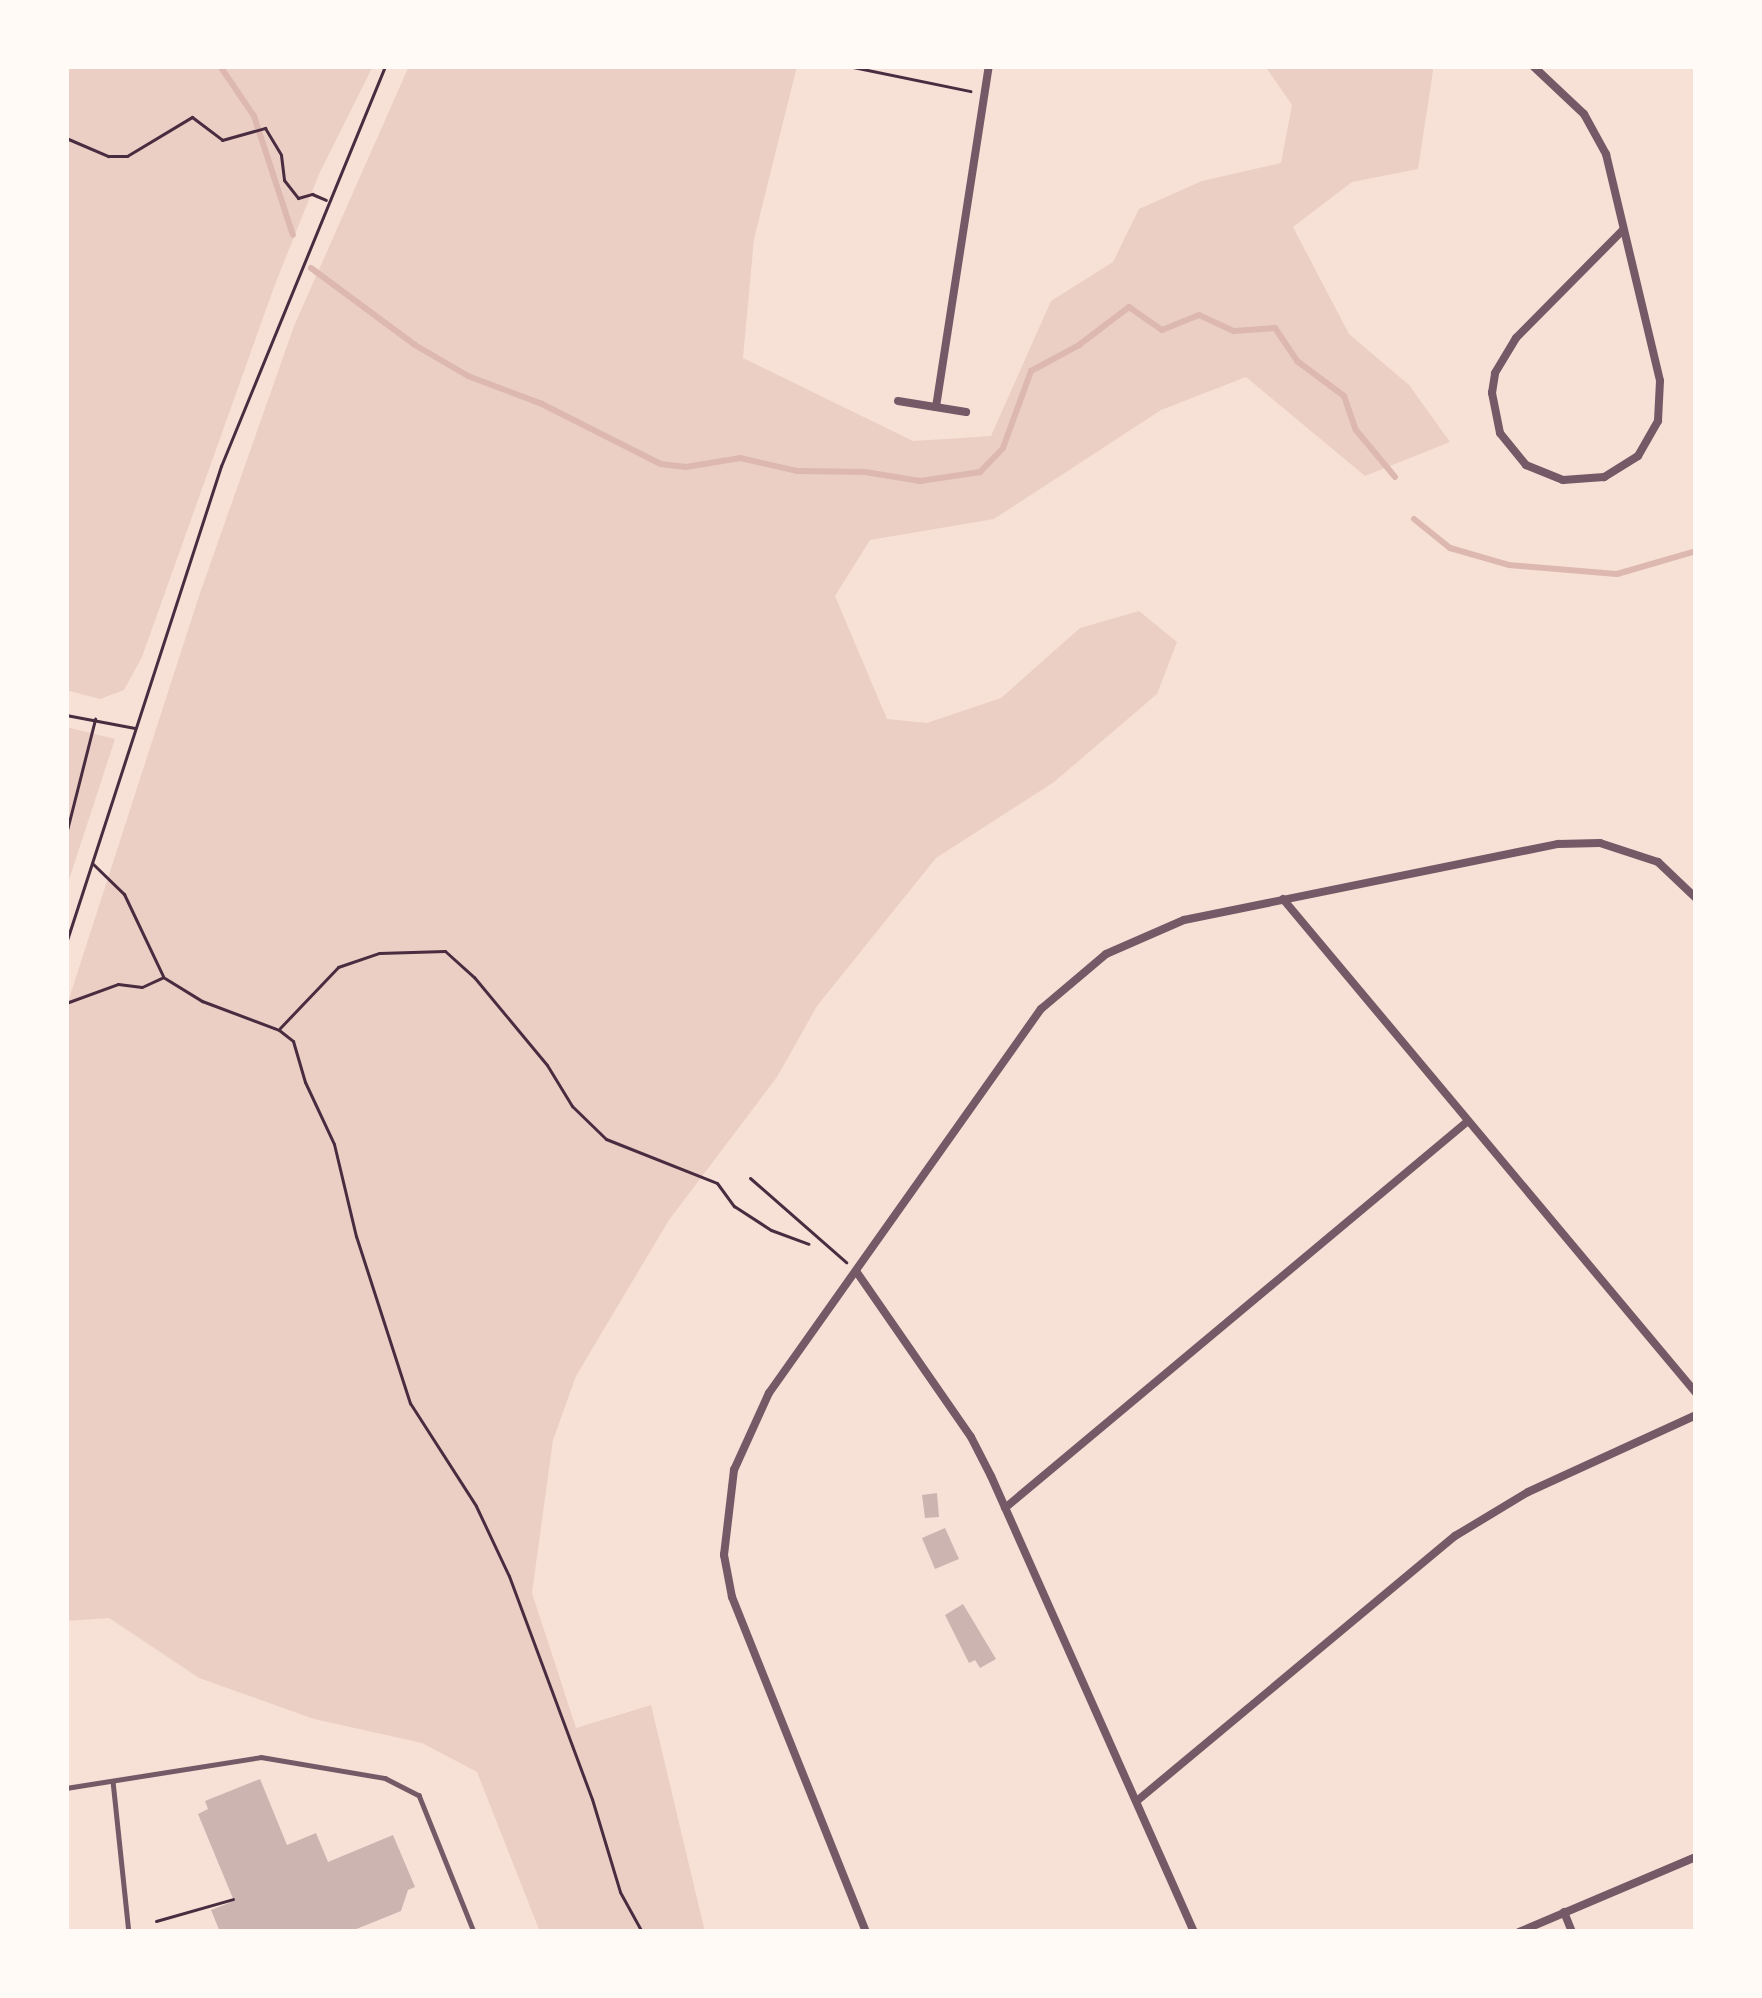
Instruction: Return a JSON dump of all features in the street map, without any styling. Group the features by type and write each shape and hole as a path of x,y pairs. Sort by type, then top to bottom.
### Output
{"street":[{"path":"936,407 989,66"},
{"path":"1533,66 1595,131 1623,230 1660,381 1658,421 1650,440 1622,469 1604,477 1563,480 1526,465 1500,434 1492,393 1495,373 1516,338 1623,230"},
{"path":"898,401 966,412"},
{"path":"866,1932 732,1597 724,1555 734,1470 748,1430 1041,1009 1071,979 1143,935 1283,899 1558,844 1600,843 1658,862 1696,898"},
{"path":"1283,899 1696,1393"},
{"path":"1005,1508 1468,1121"},
{"path":"856,1271 971,1437 1194,1932"},
{"path":"1138,1801 1455,1535 1528,1492 1696,1415"},
{"path":"1519,1932 1696,1857"},
{"path":"1564,1912 1572,1932"}],"lane":[{"path":"66,1787 261,1757 343,1768 406,1786 419,1795 474,1932"},
{"path":"113,1781 129,1932"}],"path":[{"path":"66,943 221,466 326,200 385,66"},
{"path":"848,66 986,94"},
{"path":"66,138 108,156 127,156 192,117 222,140 265,128 281,155 284,180 298,198 312,194 326,200"},
{"path":"66,715 137,728"},
{"path":"66,834 95,719"},
{"path":"92,863 124,894 163,977 182,990 279,1030 293,1041 305,1082 334,1144 356,1236 410,1402 476,1507 508,1576 592,1798 620,1892 642,1932"},
{"path":"279,1030 338,968 379,953 445,951 474,977 547,1066 572,1106 606,1139 717,1183 734,1206 771,1230 808,1244"},
{"path":"66,1003 118,984 142,987 163,977"},
{"path":"750,1178 856,1271"},
{"path":"155,1921 233,1899"}],"shaded area":[{"path":"66,66 373,66 320,172 274,287 142,657 124,690 100,699 66,690"},
{"path":"409,66 797,66 754,239 743,358 913,441 991,436 1051,301 1113,262 1139,209 1202,181 1281,163 1292,105 1265,66 1432,66 1433,71 1418,169 1352,182 1293,227 1349,334 1409,385 1450,442 1365,476 1246,377 1161,410 994,519 870,540 835,596 887,719 927,723 1001,698 1080,628 1139,611 1177,642 1157,694 1054,782 936,858 817,1006 777,1077 669,1220 576,1376 553,1440 532,1593 576,1728 651,1705 705,1932 540,1932 477,1772 422,1743 314,1719 199,1678 109,1618 66,1621 66,1008 199,596 294,326"},
{"path":"66,727 115,739 66,889"}],"building":[{"path":"937,1493 939,1517 925,1518 922,1495"},
{"path":"945,1528 959,1559 935,1569 922,1538"},
{"path":"963,1604 996,1659 980,1668 975,1660 969,1663 945,1615"},
{"path":"260,1779 287,1845 316,1833 328,1862 393,1835 415,1887 408,1890 401,1911 349,1932 220,1932 211,1910 234,1901 198,1814 208,1809 205,1801"}],"waterway":[{"path":"220,66 254,116 293,235"},
{"path":"311,268 415,345 468,376 542,404 661,464 686,467 740,458 797,471 865,472 920,481 980,472 1003,448 1031,371 1079,345 1129,307 1162,330 1199,315 1234,331 1275,328 1297,361 1344,396 1356,430 1395,477"},
{"path":"1414,519 1450,548 1509,565 1617,574 1696,551"}]}
